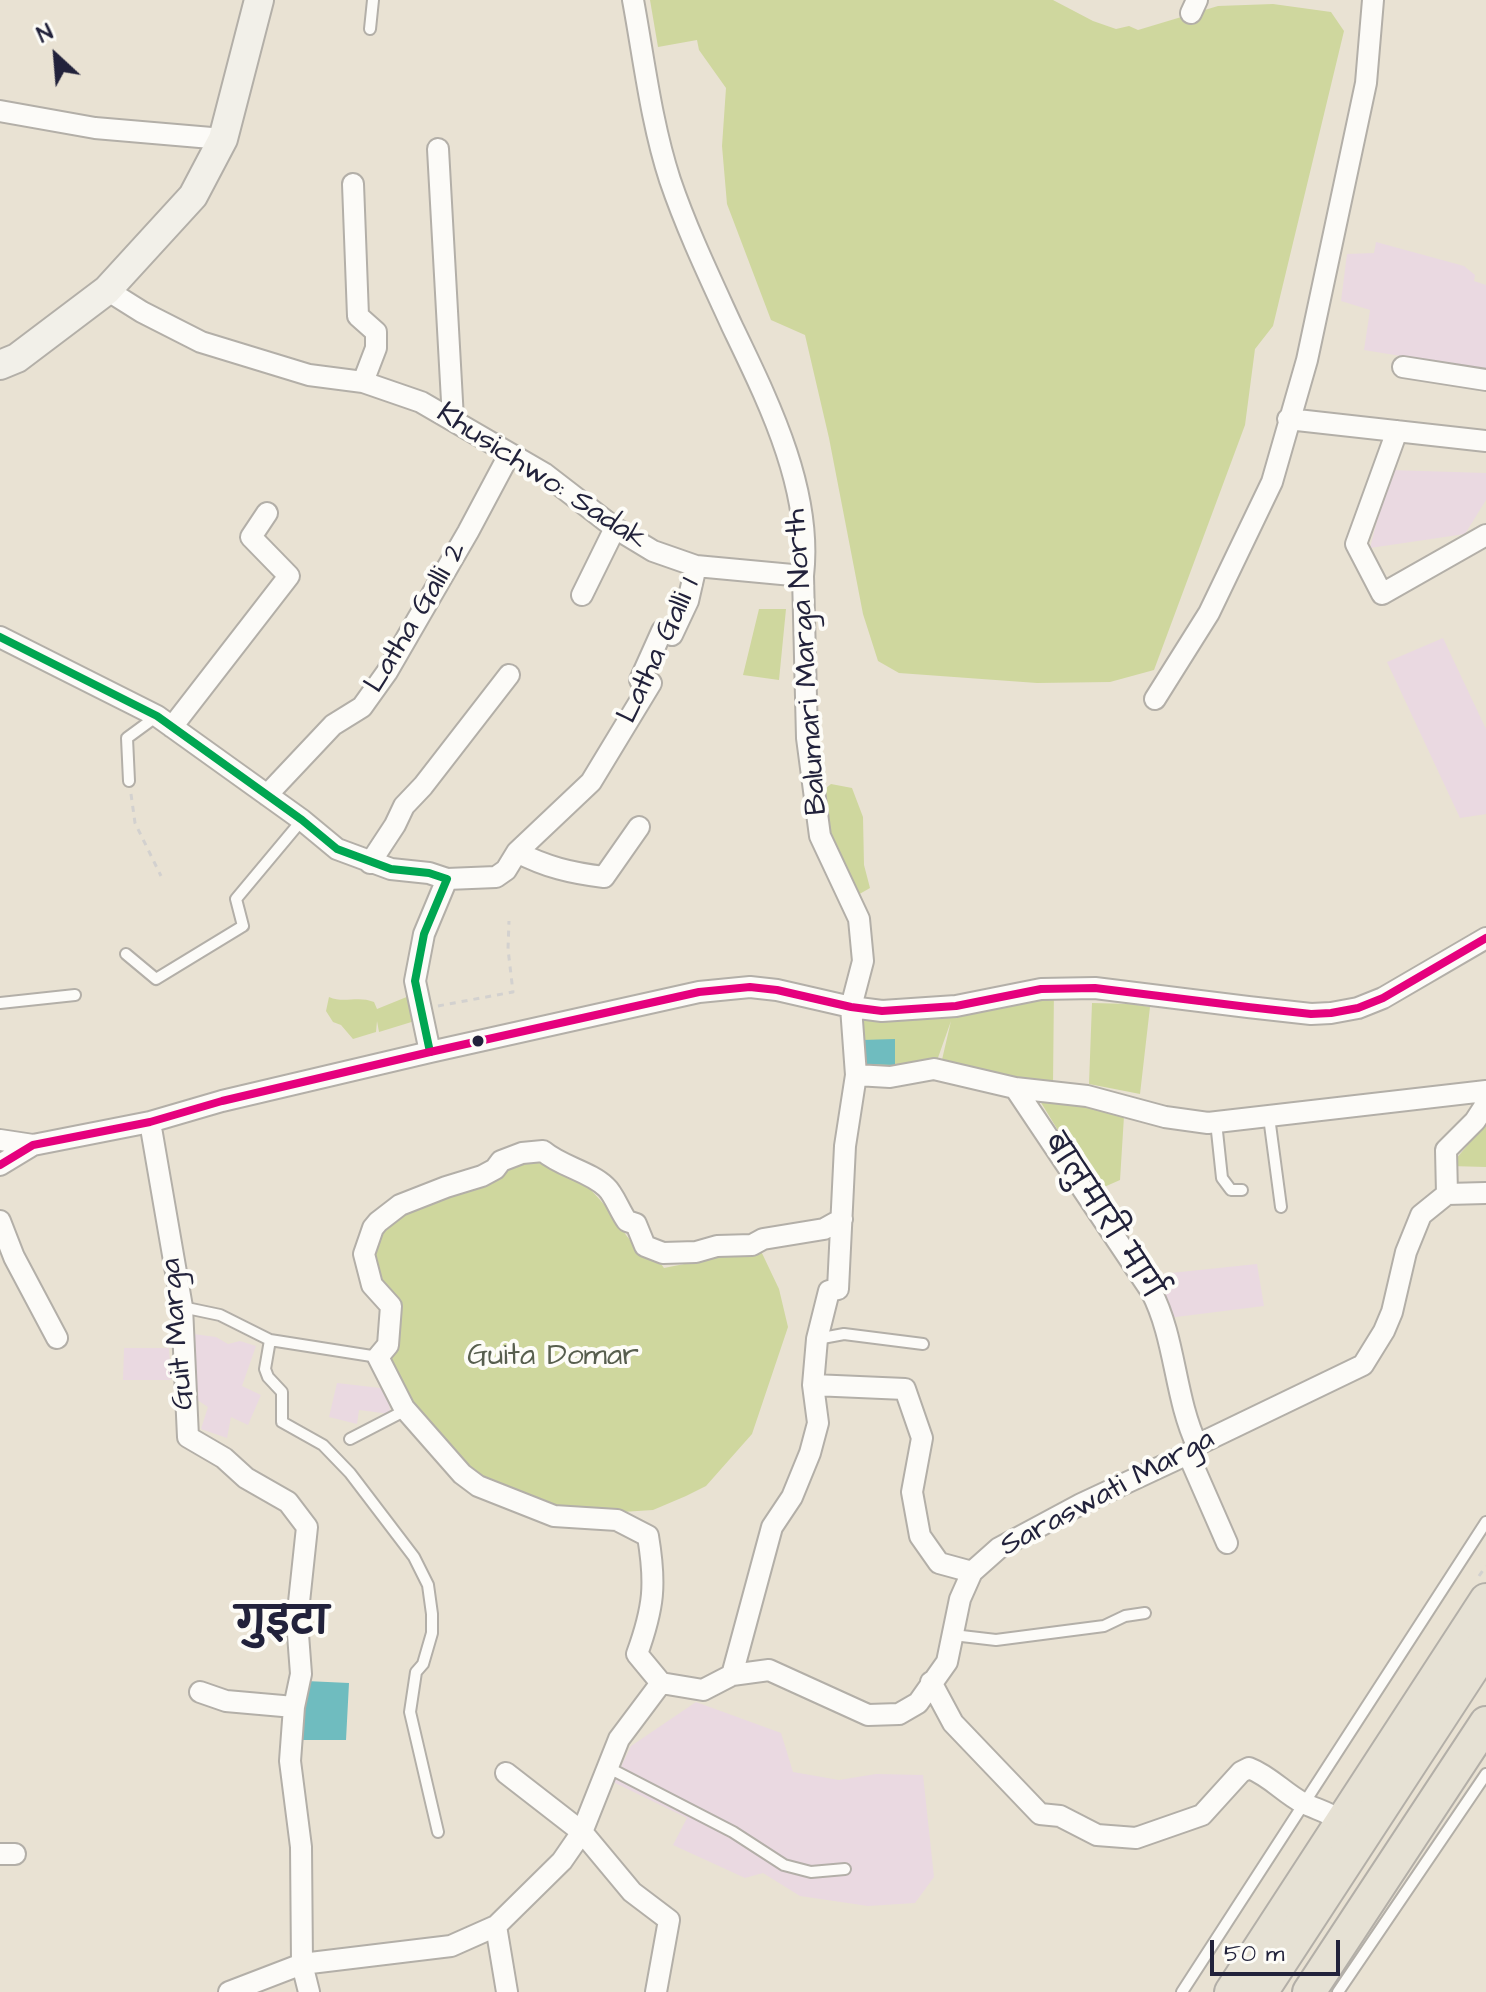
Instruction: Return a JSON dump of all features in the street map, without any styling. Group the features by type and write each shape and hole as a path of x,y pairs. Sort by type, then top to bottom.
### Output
{"highway":[{"path":"1259,1992 1486,1644"},
{"path":"1281,1992 1486,1677"}],"main road":[{"path":"0,365 17,358 107,290 193,196 223,139 259,0"},
{"path":"1231,1992 1486,1600"},
{"path":"1309,1992 1486,1723"}],"street":[{"name":"Balumari Marga North","path":"633,0 670,178 695,243 763,387 781,432 796,487 805,554 807,738 820,836 859,919 863,961 851,1007 856,1075 845,1146 838,1289 829,1291 817,1339"},
{"path":"1155,699 1209,613 1272,482 1307,360 1366,83 1373,0"},
{"path":"0,111 95,128 223,139"},
{"path":"438,149 453,419"},
{"path":"353,184 358,316 376,332 376,348 363,382"},
{"name":"Khusichwo: Sadak","path":"107,290 201,342 309,375 363,382 421,402 545,474 615,528 653,551 696,566 803,576"},
{"path":"1403,367 1486,380"},
{"path":"1288,419 1486,441"},
{"path":"1397,431 1356,544 1382,594 1486,535"},
{"name":"Latha Galli 2","path":"267,795 333,725 362,707 379,684 509,455"},
{"path":"165,722 289,576 251,537 267,513"},
{"path":"582,595 615,528"},
{"name":"Latha Galli 1","path":"0,637 165,722 302,820 337,849 391,869 429,873 447,879 496,877 506,870 517,852 591,782 651,683 640,680 662,631 672,635 688,601 696,566"},
{"path":"370,863 404,806 509,675"},
{"path":"517,852 543,865 604,882 639,827"},
{"path":"430,1052 415,981 424,934 447,879"},
{"path":"0,1140 33,1145 150,1122 222,1101 430,1052 699,992 750,987 882,1011 956,1006 1041,989 1095,988 1279,1011 1331,1013 1358,1008 1383,998 1486,938"},
{"path":"856,1075 890,1077 934,1069 1015,1088 1087,1096 1138,1107 1165,1117 1216,1122 1486,1091"},
{"name":"बालुमारी मार्ग","path":"1015,1088 1151,1291 1163,1314 1192,1450 1227,1543"},
{"path":"1486,1104 1475,1121 1446,1150 1447,1194 1486,1193"},
{"name":"Guit Marga","path":"150,1122 182,1307 188,1437 224,1458 246,1478 288,1502 307,1527 297,1621 301,1674 294,1707 290,1761 301,1847 302,1964 309,1992"},
{"path":"0,1165 33,1145"},
{"path":"229,1992 302,1964 451,1946 496,1926 562,1861 582,1832 619,1739 661,1683 637,1654 650,1618 654,1576 648,1536 617,1520 554,1516 478,1486 462,1474 406,1410 378,1357 388,1345 391,1306 372,1285 368,1275 364,1254 373,1228 400,1205 482,1176 495,1169 501,1161 522,1153 543,1151 557,1162 606,1186 627,1221 636,1224 645,1246 663,1253 752,1245 763,1239 824,1229 842,1219"},
{"name":"Saraswati Marga","path":"661,1683 703,1690 732,1675 769,1670 868,1715 899,1714 918,1703 947,1662 960,1599 972,1572 999,1548 1081,1504 1363,1365 1392,1312 1406,1252 1421,1215 1447,1194"},
{"path":"0,1221 14,1257 57,1338"},
{"path":"732,1675 772,1527 792,1497 818,1423 813,1385 817,1339"},
{"path":"813,1385 905,1389 922,1438 912,1492 920,1536 939,1563 972,1572"},
{"path":"931,1682 953,1723 1040,1814 1060,1816 1097,1835 1136,1838 1202,1815 1241,1772 1249,1768 1303,1803 1326,1810 1343,1822"},
{"path":"200,1692 226,1701 294,1707"},
{"path":"506,1773 582,1832 632,1892 669,1920 656,1992"},
{"path":"496,1926 507,1992"}],"lane":[{"path":"370,29 373,0"},
{"path":"129,781 127,738 165,722"},
{"path":"126,954 156,979 243,926 236,899 302,820"},
{"path":"0,1003 75,995"},
{"path":"1269,1117 1281,1207"},
{"path":"1216,1122 1222,1178 1231,1190 1242,1190"},
{"path":"182,1307 220,1315 270,1340 378,1357"},
{"path":"817,1339 858,1335 923,1344"},
{"path":"270,1340 265,1369 282,1392 282,1422 323,1445 350,1473 414,1557 428,1585 432,1633 423,1664 416,1672 410,1712 438,1832"},
{"path":"350,1439 406,1410"},
{"path":"1182,1992 1486,1522"},
{"path":"953,1635 996,1640 1104,1626 1125,1616 1145,1613"},
{"path":"607,1767 733,1832 784,1865 811,1872 845,1869"},
{"path":"1338,1992 1486,1774"}],"path":[{"path":"129,781 135,823 161,876"},
{"path":"421,1010 513,992 508,949 509,921"}],"shaded area":[{"path":"1376,242 1464,266 1475,275 1474,281 1486,285 1486,379 1474,368 1364,350 1370,310 1341,301 1347,254 1374,253"},
{"path":"1390,470 1486,473 1486,500 1465,534 1370,548"},
{"path":"1443,638 1486,729 1486,814 1460,818 1387,662"},
{"path":"1257,1264 1264,1306 1168,1318 1161,1274"},
{"path":"193,1334 216,1337 228,1344 240,1341 256,1346 242,1386 261,1395 248,1425 231,1417 227,1438 201,1429 208,1407 190,1395"},
{"path":"124,1348 169,1348 171,1380 123,1380"},
{"path":"337,1383 389,1389 390,1414 359,1410 357,1424 329,1417"},
{"path":"696,1702 781,1733 793,1772 839,1780 876,1774 923,1775 934,1877 915,1903 868,1906 800,1896 763,1873 745,1878 673,1845 687,1818 607,1779 620,1769 631,1746"}],"green space":[{"path":"650,0 1053,0 1093,21 1116,29 1129,26 1138,30 1218,6 1273,4 1331,12 1344,31 1273,326 1255,349 1245,425 1154,670 1110,682 1037,683 899,673 878,661 863,614 829,438 805,335 771,320 727,204 722,146 726,88 699,50 697,40 658,47"},
{"path":"759,609 786,609 779,680 743,675"},
{"path":"831,784 852,788 863,817 864,865 870,888 856,896 830,839 820,793"},
{"path":"1054,987 1053,1085 941,1064 951,1021 934,1069 857,1076 852,1011"},
{"path":"414,994 418,1020 379,1032 377,1021 376,1032 353,1039 341,1025 333,1022 326,1011 329,997 368,1000 374,1002 377,1009"},
{"path":"1092,1003 1150,1007 1140,1094 1089,1084"},
{"path":"1037,1096 1084,1100 1124,1116 1120,1180 1095,1191"},
{"path":"1486,1123 1486,1167 1450,1166"},
{"name":"Guita Domar","path":"542,1155 582,1180 620,1222 632,1242 653,1253 664,1268 760,1249 779,1289 788,1327 752,1434 706,1486 653,1510 575,1515 474,1478 409,1409 387,1369 391,1331 369,1264 383,1224"}],"water":[{"path":"895,1039 895,1065 861,1064 862,1040"},
{"path":"306,1681 349,1683 346,1740 294,1740"}],"transit line":[{"path":"0,637 157,716 302,820 337,849 391,869 429,873 447,879 424,934 415,981 430,1052"},
{"path":"0,1165 33,1145 150,1122 222,1101 699,992 750,987 882,1011 956,1006 1041,989 1095,988 1311,1014 1331,1013 1358,1008 1383,998 1486,938"}],"district":[{"name":"गुइटा","path":"282,1625"}]}
